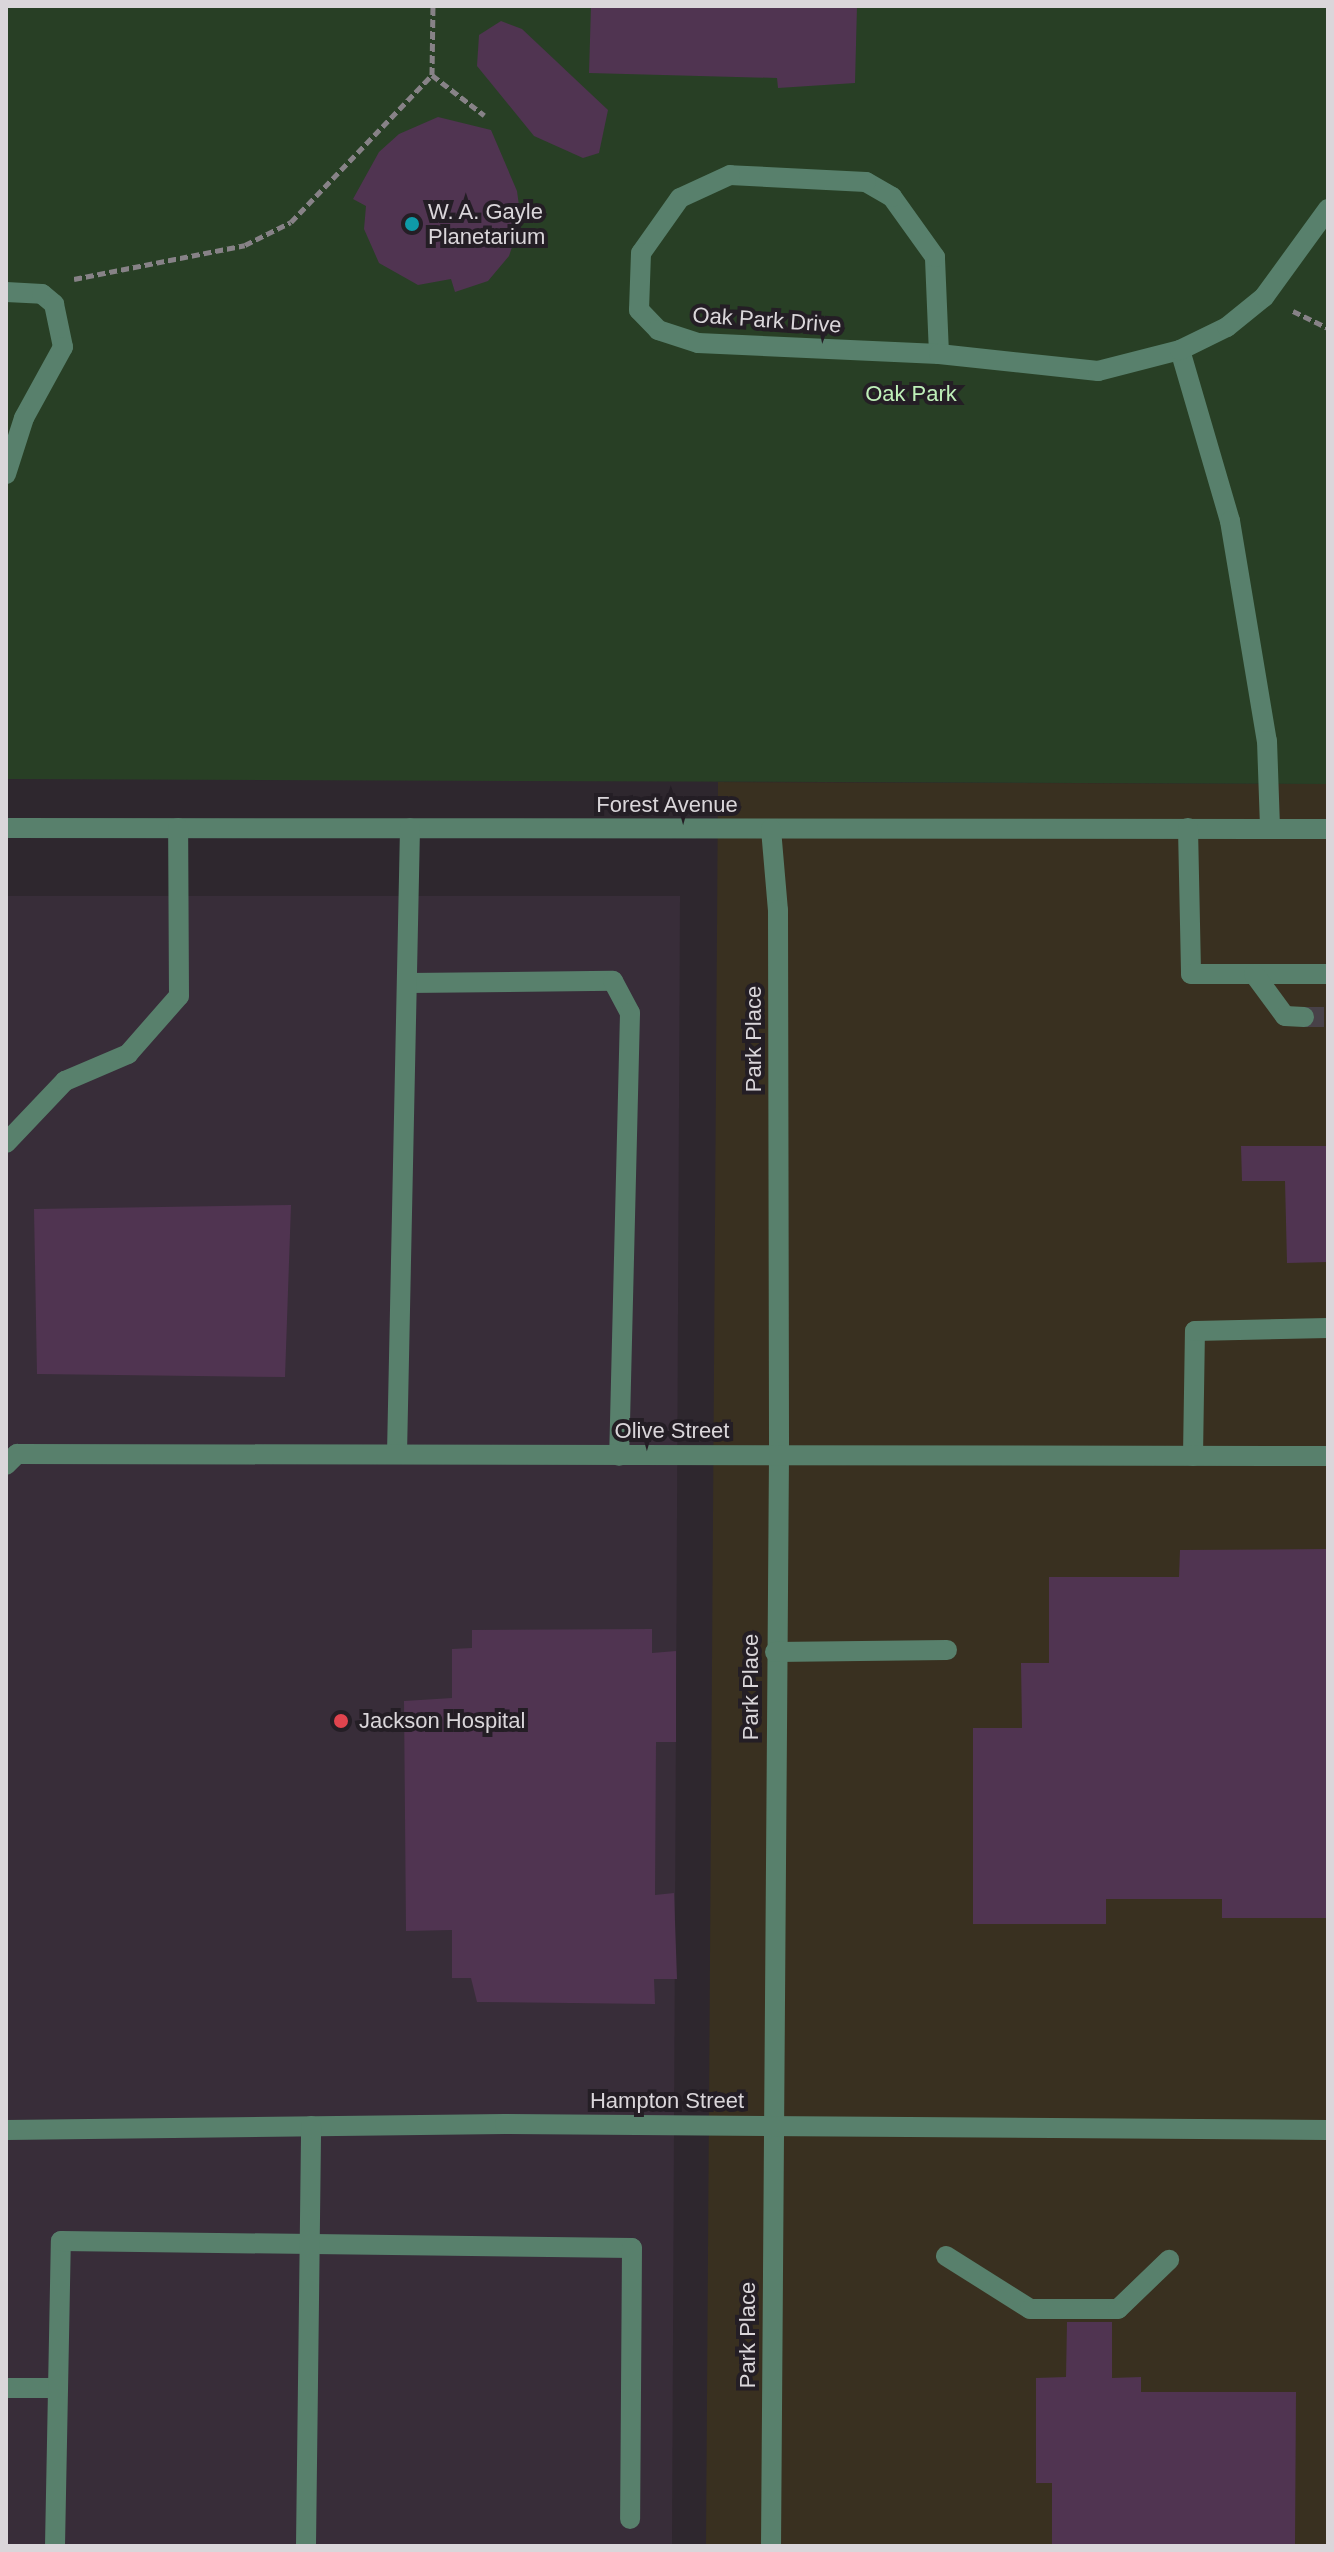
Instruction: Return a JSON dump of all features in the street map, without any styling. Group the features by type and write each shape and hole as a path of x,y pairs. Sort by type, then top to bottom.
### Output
{"street":[{"name":"Oak Park Drive","path":"939,354 935,257 892,197 866,182 730,175 680,198 641,253 639,310 658,330 698,343 939,354 1069,372 1180,350 1264,297 1328,209"},
{"path":"6,474 24,418 63,347 54,304 14,292"},
{"path":"1180,350 1230,521 1267,741 1270,829"},
{"name":"Forest Avenue","path":"6,828 1328,829"},
{"path":"6,1143 65,1081 128,1054 179,996 178,828"},
{"path":"397,1454 410,828"},
{"path":"1188,828 1191,974 1328,974"},
{"name":"Park Place","path":"771,829 778,910 779,1455 775,1652 771,2546"},
{"path":"1254,974 1285,1016 1304,1017"},
{"path":"408,983 613,981 630,1013 619,1456"},
{"path":"1193,1456 1195,1331 1328,1328"},
{"name":"Olive Street","path":"11,1459 397,1454 1328,1456"},
{"path":"775,1652 947,1650"},
{"name":"Hampton Street","path":"6,2130 773,2125 1328,2130"},
{"path":"306,2546 311,2126"},
{"path":"55,2546 61,2241 632,2248 630,2519"},
{"path":"946,2256 1030,2309 1118,2309 1169,2260"},
{"path":"6,2388 58,2388"}],"path":[{"path":"14,292 208,254 291,222 432,75 433,6"},
{"path":"432,75 484,115"}],"shaded area":[{"path":"718,782 1328,784 1328,2546 706,2546"},
{"name":"Jackson Hospital","path":"6,896 680,896 672,2546 6,2546"}],"green space":[{"name":"Oak Park","path":"6,6 1328,6 1328,784 6,779"}],"building":[{"path":"591,6 857,6 855,83 778,88 777,78 589,73"},
{"path":"501,21 522,29 608,110 599,153 583,158 534,136 477,66 479,35"},
{"path":"438,117 491,130 517,191 521,220 509,256 488,281 455,292 451,279 418,285 379,263 364,229 366,206 353,199 379,152 399,134"},
{"path":"1241,1146 1328,1146 1328,1262 1287,1263 1285,1181 1242,1181"},
{"path":"291,1205 285,1377 37,1374 34,1209"},
{"path":"1328,1549 1328,1918 1222,1918 1222,1899 1106,1899 1106,1924 973,1924 973,1728 1022,1728 1021,1663 1049,1663 1049,1577 1179,1577 1180,1550"},
{"path":"652,1629 652,1653 676,1651 676,1742 656,1742 655,1895 674,1893 677,1979 654,1979 655,2004 477,2002 471,1978 452,1978 452,1930 406,1931 404,1701 452,1698 452,1649 472,1648 472,1630"},
{"path":"1067,2322 1112,2322 1112,2378 1141,2377 1141,2392 1296,2392 1295,2546 1052,2546 1052,2483 1036,2483 1036,2378 1066,2377"}],"tunnel":[{"path":"1304,1017 1328,1017"}],"place":[{"name":"W. A. Gayle Planetarium","path":"412,224"},
{"name":"Jackson Hospital","path":"341,1721"}]}
